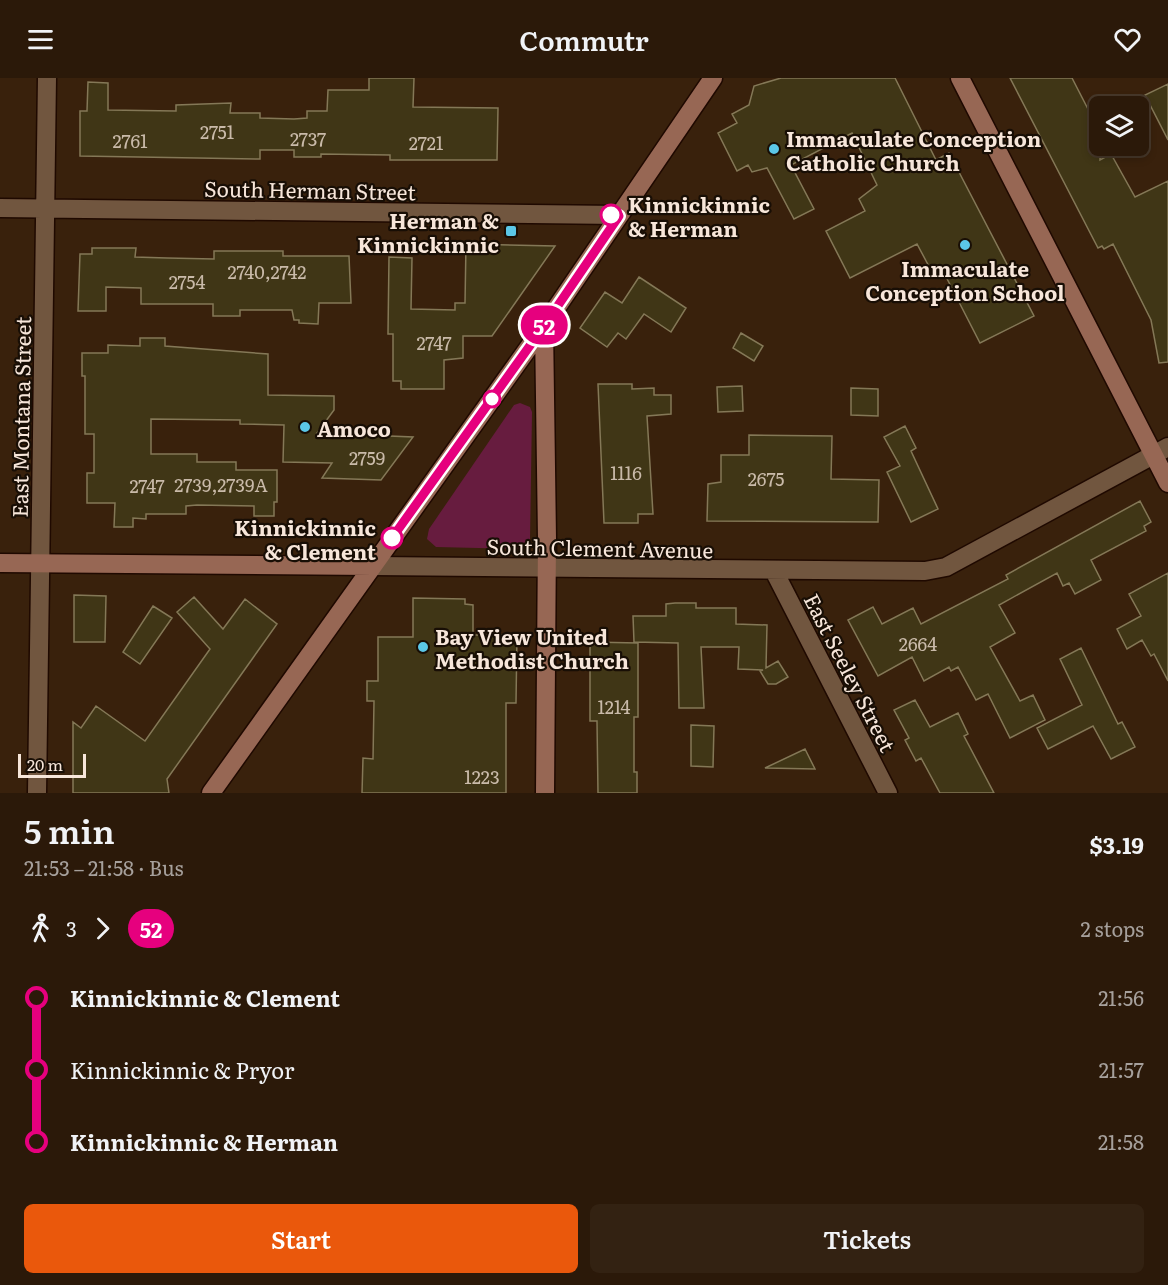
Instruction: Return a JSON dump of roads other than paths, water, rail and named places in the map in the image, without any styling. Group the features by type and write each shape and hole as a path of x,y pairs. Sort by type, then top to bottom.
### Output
{"main road":[{"path":"210,793 544,326 712,78"},
{"path":"960,78 1161,451 1168,483"},
{"path":"544,326 547,569 545,793"},
{"name":"South Clement Avenue","path":"0,563 373,566"}],"street":[{"name":"East Montana Street","path":"38,793 47,78"},
{"name":"South Herman Street","path":"0,208 619,216"},
{"name":"South Clement Avenue","path":"373,566 925,572 946,567 1161,451"},
{"name":"East Seeley Street","path":"774,571 888,793"}],"place":[{"name":"Immaculate Conception Catholic Church","path":"774,149"},
{"name":"Kinnickinnic & Herman","path":"611,215"},
{"name":"Herman & Kinnickinnic","path":"511,231"},
{"name":"Immaculate Conception School","path":"965,245"},
{"name":"Amoco","path":"305,427"},
{"name":"Kinnickinnic & Clement","path":"392,538"},
{"name":"Bay View United Methodist Church","path":"423,647"}]}
